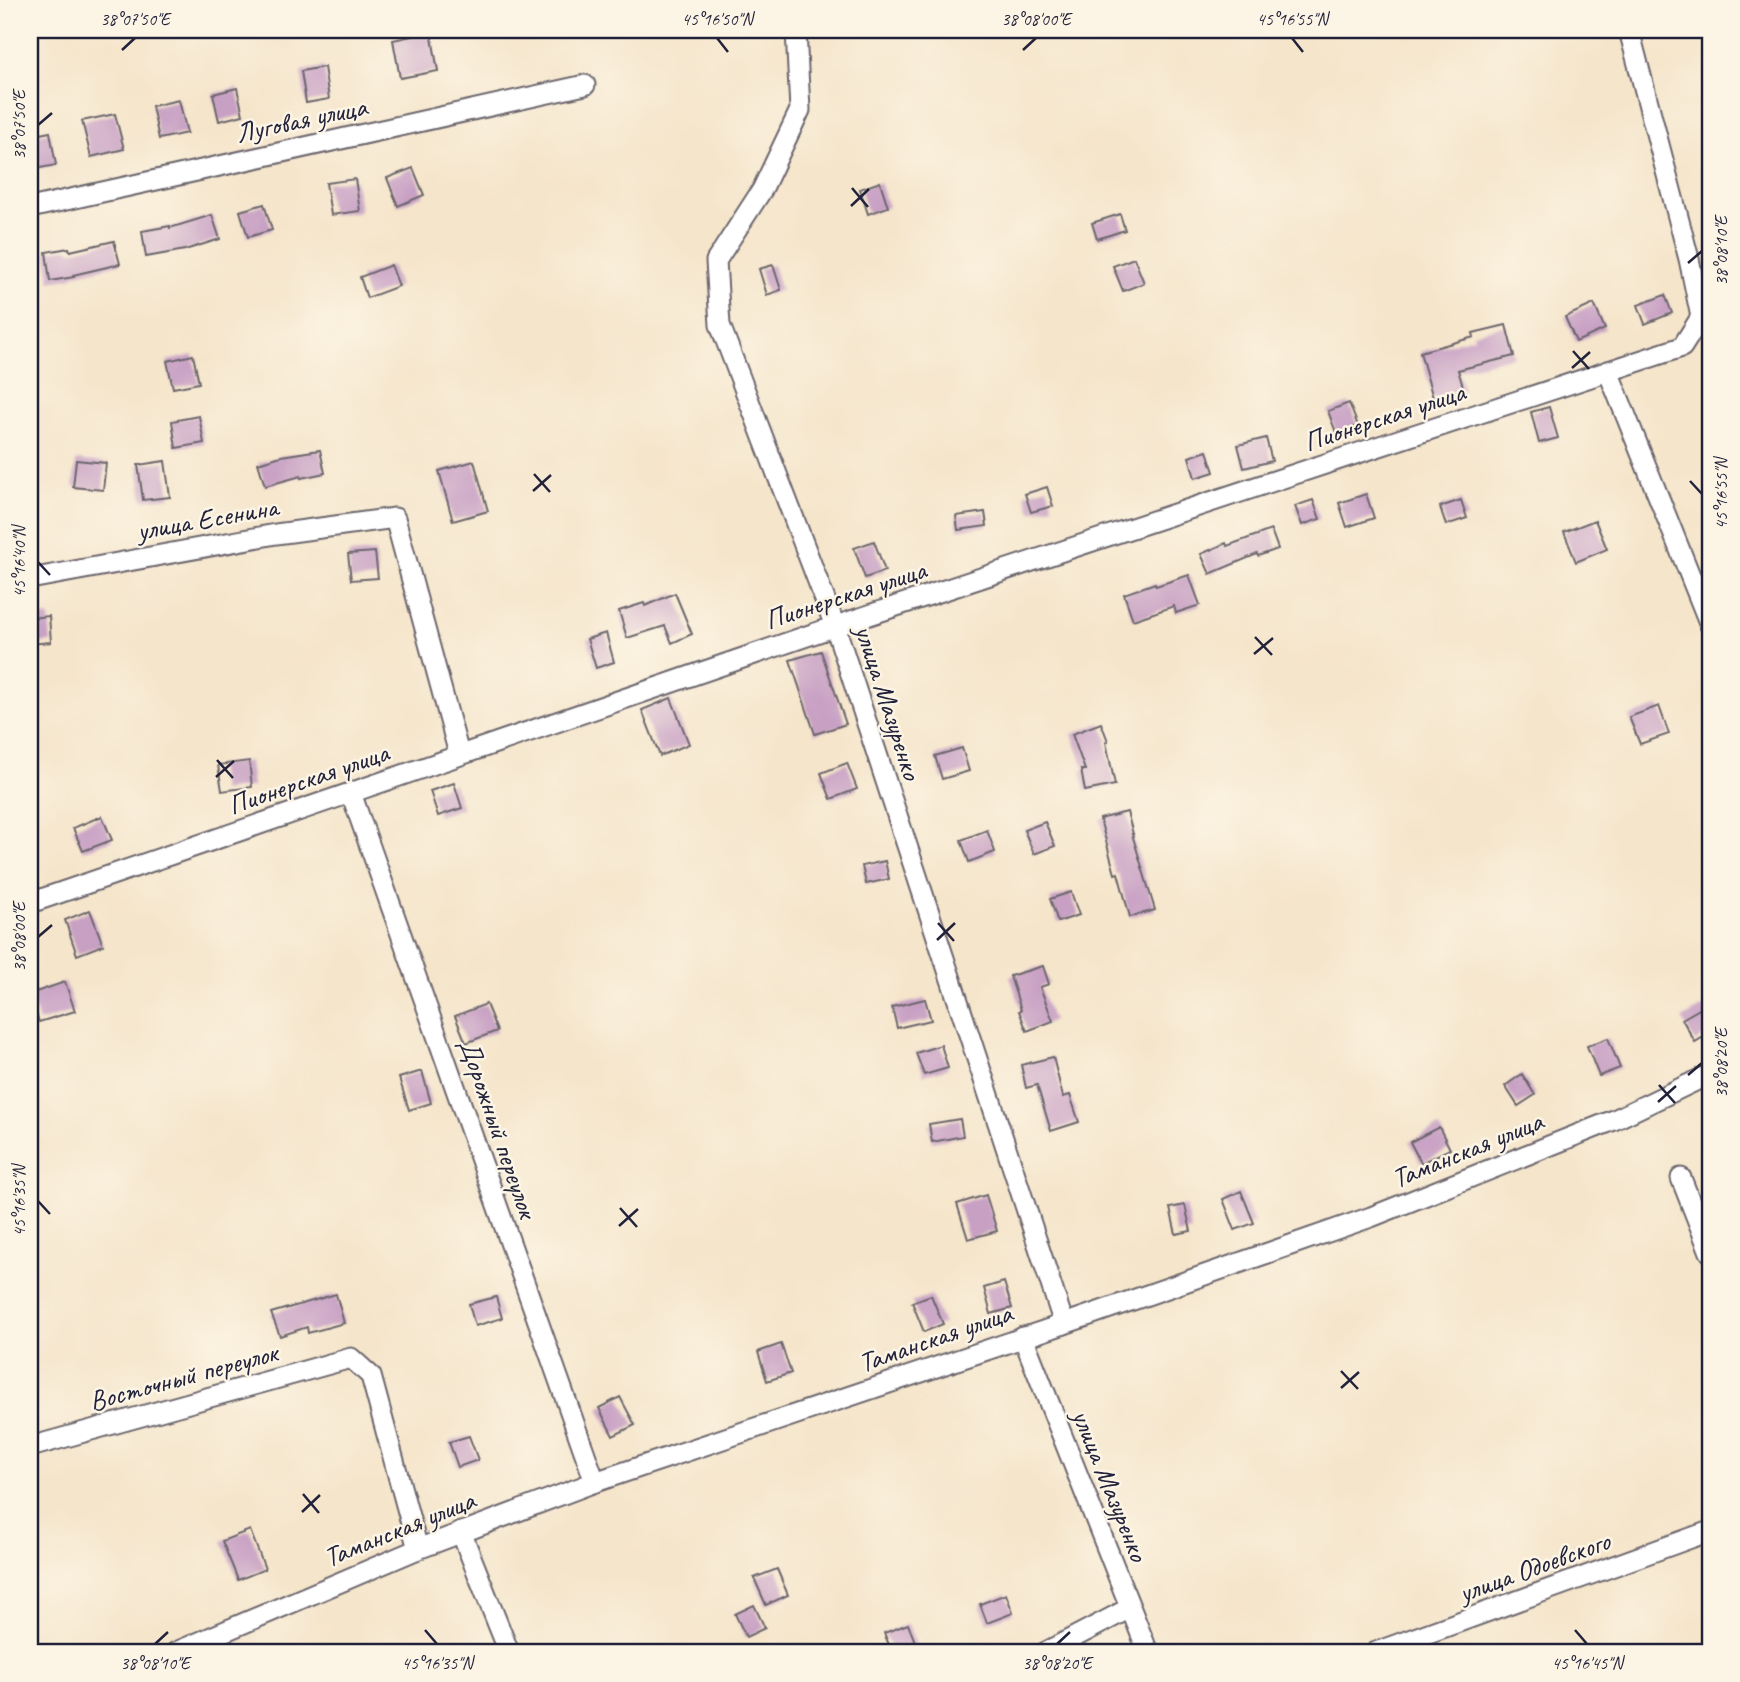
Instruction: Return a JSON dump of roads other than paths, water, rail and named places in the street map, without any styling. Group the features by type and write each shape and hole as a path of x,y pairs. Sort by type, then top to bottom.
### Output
{"street":[{"name":"улица Мазуренко","path":"796,30 800,110 762,190 716,261 720,325 835,626 1064,1324"},
{"name":"Пионерская улица","path":"30,903 835,626 1682,347 1701,317 1689,259 1629,30"},
{"name":"Луговая улица","path":"30,208 585,85"},
{"path":"1608,371 1710,625"},
{"name":"улица Есенина","path":"30,579 276,534 395,518 459,754"},
{"name":"Дорожный переулок","path":"351,793 595,1482"},
{"name":"Таманская улица","path":"176,1652 418,1549 595,1482 1371,1217 1614,1120 1710,1074"},
{"path":"1681,1178 1710,1252"},
{"name":"улица Мазуренко","path":"1023,1337 1148,1652"},
{"name":"Восточный переулок","path":"30,1447 351,1358 371,1376 418,1549"},
{"name":"улица Одоевского","path":"1376,1652 1710,1531"},
{"path":"461,1532 509,1652"},
{"path":"1046,1652 1130,1608"}]}
